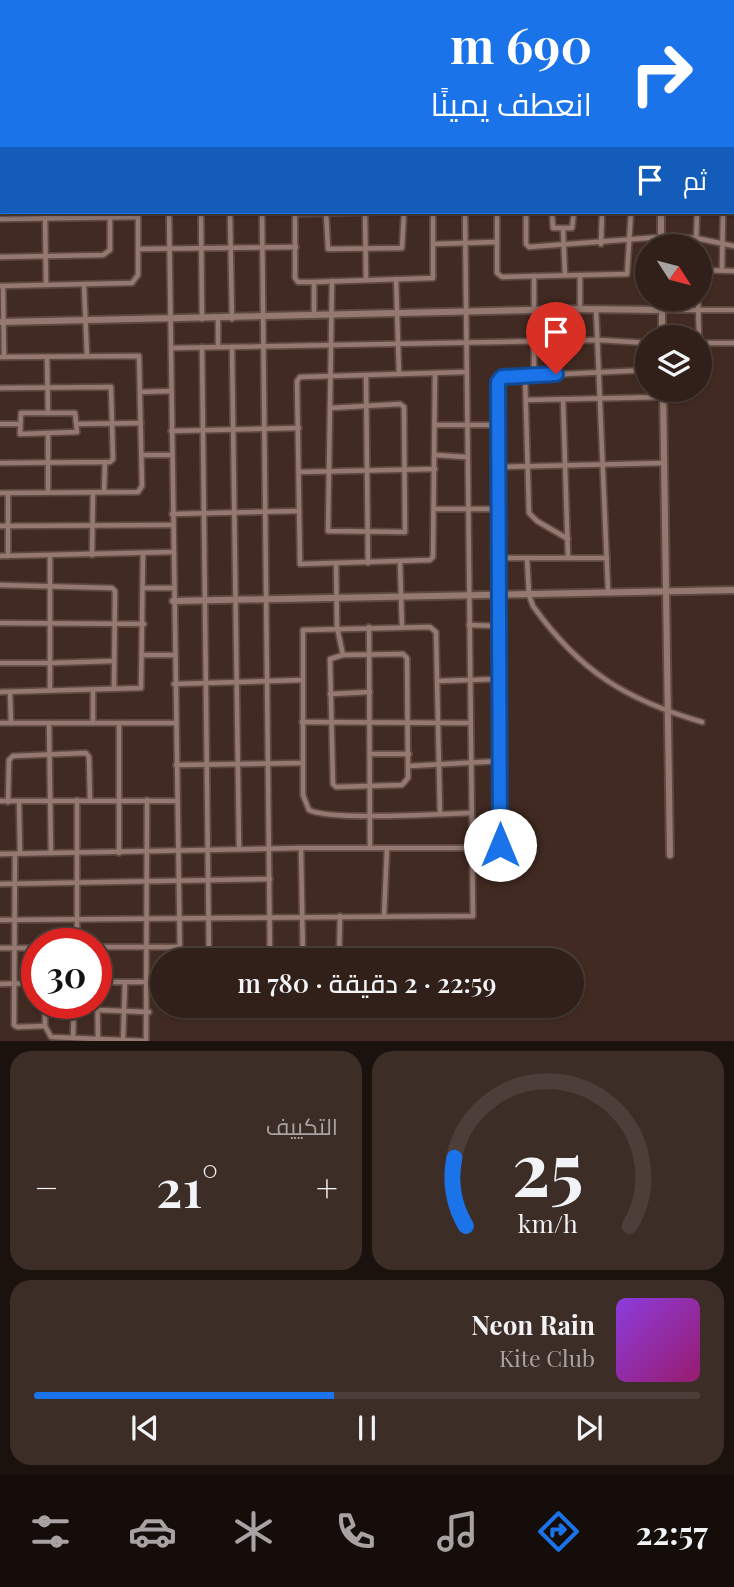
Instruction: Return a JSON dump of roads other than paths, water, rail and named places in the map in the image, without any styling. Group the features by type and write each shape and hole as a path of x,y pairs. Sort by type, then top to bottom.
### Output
{"street":[{"path":"0,0 0,34"},
{"path":"0,257 108,253 110,214"},
{"path":"0,219 45,215 138,214 138,275 132,283 2,286 2,357 139,356 142,455 141,490 0,493"},
{"path":"112,947 179,947 169,214"},
{"path":"201,214 202,319"},
{"path":"230,214 232,319"},
{"path":"262,214 270,948"},
{"path":"295,214 296,280 314,282 433,278 433,214"},
{"path":"326,214 327,249 365,249 403,247 404,214"},
{"path":"365,214 366,280"},
{"path":"0,920 473,916 470,848 464,214"},
{"path":"497,214 499,275 534,276 627,274 631,214"},
{"path":"526,214 527,246 635,241"},
{"path":"552,214 552,227 563,228 573,227 573,214"},
{"path":"601,244 603,214"},
{"path":"661,214 661,234"},
{"path":"696,234 697,214"},
{"path":"722,270 723,214"},
{"path":"45,215 46,285"},
{"path":"563,228 565,275"},
{"path":"433,244 497,242"},
{"path":"712,243 734,246"},
{"path":"139,249 296,247"},
{"path":"712,270 734,271"},
{"path":"580,275 580,309"},
{"path":"534,276 534,376"},
{"path":"396,279 399,374"},
{"path":"330,408 400,404 404,407 405,532 328,531 332,281"},
{"path":"314,282 314,316"},
{"path":"84,285 87,356"},
{"path":"596,309 608,590"},
{"path":"2,322 635,310"},
{"path":"712,311 734,310"},
{"path":"218,319 218,347"},
{"path":"171,348 599,340 635,342"},
{"path":"712,343 734,343"},
{"path":"202,347 209,948"},
{"path":"232,347 239,849"},
{"path":"47,357 48,413"},
{"path":"0,854 270,848 500,847 499,379 635,371"},
{"path":"435,373 433,557 430,561 299,563 297,381 303,376 465,372"},
{"path":"366,375 368,563"},
{"path":"525,376 529,513 537,521 568,539"},
{"path":"0,388 111,387 113,425 113,459 104,462 0,463"},
{"path":"141,392 171,391"},
{"path":"526,400 635,396"},
{"path":"563,399 568,558"},
{"path":"663,402 670,855"},
{"path":"21,413 48,413 75,413 76,435 20,434 21,413"},
{"path":"77,424 141,423"},
{"path":"0,424 19,424"},
{"path":"435,425 498,425"},
{"path":"171,431 299,428"},
{"path":"48,435 48,492"},
{"path":"142,455 171,455"},
{"path":"435,455 466,457"},
{"path":"104,462 104,492"},
{"path":"498,467 664,464"},
{"path":"299,472 435,469"},
{"path":"92,555 93,492"},
{"path":"8,493 8,556"},
{"path":"435,509 499,509"},
{"path":"172,514 299,511"},
{"path":"0,526 173,526"},
{"path":"0,556 173,552"},
{"path":"0,692 141,688 143,554"},
{"path":"50,556 50,690"},
{"path":"499,558 607,558"},
{"path":"527,558 529,594 541,617 611,686 668,712 702,722"},
{"path":"400,562 402,627"},
{"path":"336,564 337,627 343,656"},
{"path":"0,585 112,587 114,689"},
{"path":"143,588 173,588"},
{"path":"173,601 608,590 734,590"},
{"path":"0,623 144,624"},
{"path":"469,625 499,626"},
{"path":"369,627 370,848"},
{"path":"439,814 436,632 430,628 402,627 303,630 303,799 309,810 327,815 439,814 470,813"},
{"path":"143,655 174,654"},
{"path":"402,654 407,658 408,778 402,785 341,788 333,784 329,662 331,657 369,655 402,654"},
{"path":"0,663 113,661"},
{"path":"438,681 499,679"},
{"path":"174,684 302,680"},
{"path":"93,690 93,723"},
{"path":"10,691 11,723"},
{"path":"330,694 370,692"},
{"path":"302,722 469,723"},
{"path":"0,723 175,723"},
{"path":"49,723 51,853"},
{"path":"119,723 119,853"},
{"path":"8,802 11,757 49,754 88,754 90,800"},
{"path":"370,754 409,754"},
{"path":"409,766 500,761"},
{"path":"176,765 302,763"},
{"path":"77,800 78,928"},
{"path":"45,1019 45,1026 51,1037 146,1041 149,1012 147,800"},
{"path":"0,801 176,801"},
{"path":"19,802 15,884 16,1027 45,1026"},
{"path":"301,848 303,948"},
{"path":"384,916 387,848"},
{"path":"0,884 178,883 270,879"},
{"path":"339,948 340,916"},
{"path":"0,948 21,948"},
{"path":"112,983 149,982"},
{"path":"123,1040 125,983"},
{"path":"0,984 21,984"},
{"path":"112,1011 149,1012"},
{"path":"73,1038 74,1019"},
{"path":"97,1019 98,1040"}]}
